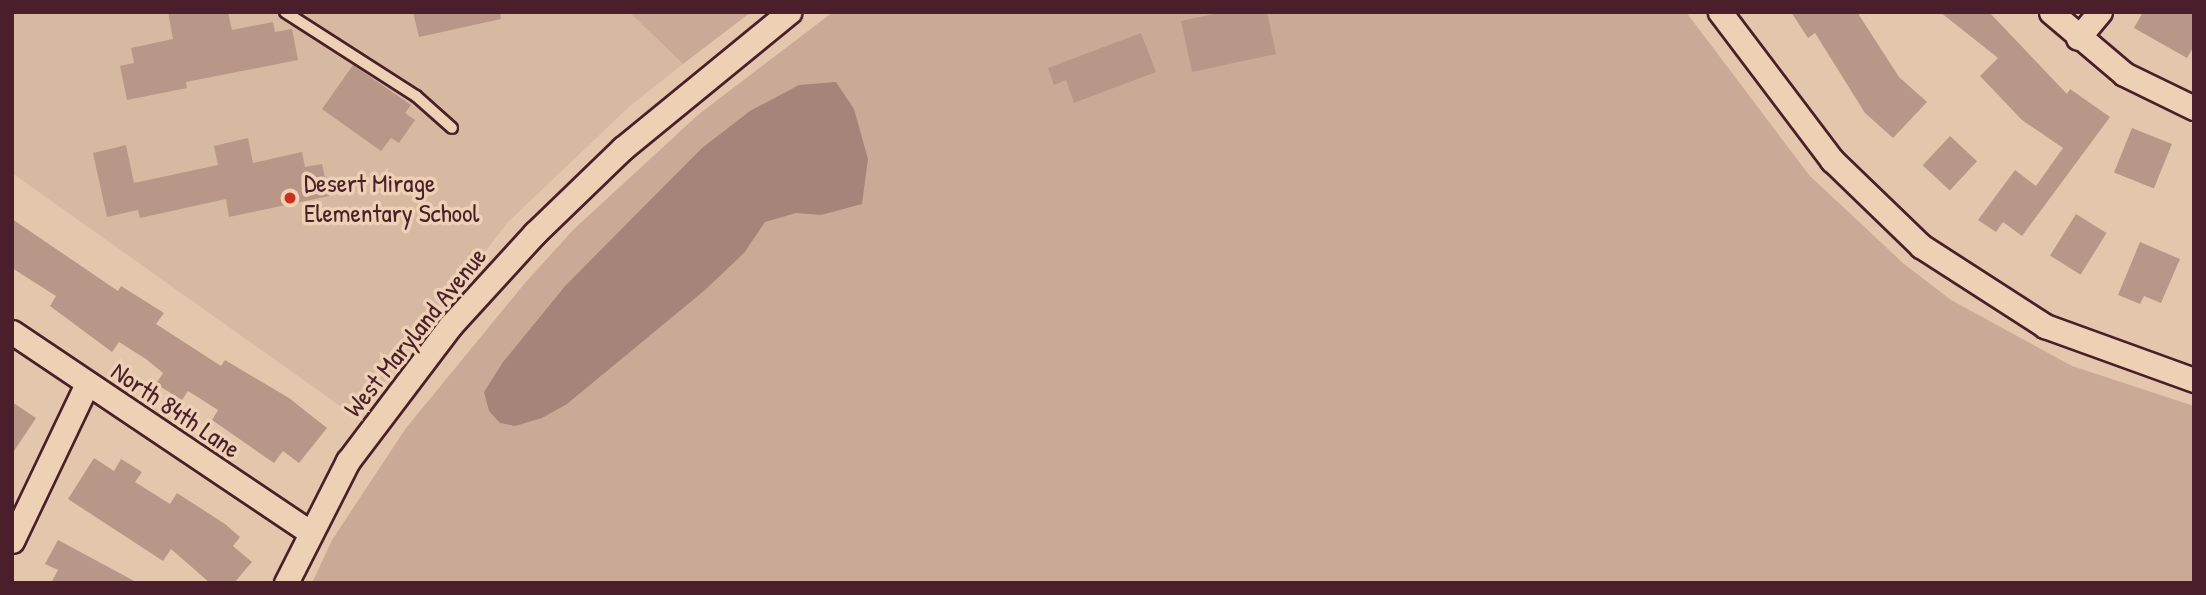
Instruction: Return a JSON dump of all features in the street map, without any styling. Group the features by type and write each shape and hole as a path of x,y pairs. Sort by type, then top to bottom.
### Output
{"street":[{"name":"West Maryland Avenue","path":"286,583 348,461 389,402 518,251 652,123 789,12"},
{"path":"1720,12 1841,171 1922,246 2045,326 2194,380"},
{"path":"2051,12 2078,38 2124,74 2194,108"},
{"path":"2078,38 2100,12"},
{"name":"North 84th Lane","path":"12,332 310,532"},
{"path":"12,541 87,384"}],"lane":[{"path":"285,12 416,96 452,128"}],"shaded area":[{"name":"Desert Mirage Elementary School","path":"12,12 629,12 683,64 631,105 508,222 357,418 12,173"},
{"path":"629,12 751,12 683,64"},
{"path":"833,12 1686,12 1809,175 1904,264 1951,300 2072,366 2194,406 2194,583 312,583 332,540 406,428 525,283 574,229 699,114"},
{"path":"836,82 854,109 868,159 862,204 821,215 796,213 765,222 744,253 705,290 567,404 542,418 515,426 500,423 489,411 484,392 503,362 566,285 702,148 750,111 799,85"}],"building":[{"path":"168,12 228,12 232,30 273,22 275,32 292,29 298,60 186,82 187,88 127,100 120,66 134,63 131,48 173,39"},
{"path":"413,12 500,12 501,19 419,37"},
{"path":"1223,12 1267,12 1276,54 1192,72 1181,21"},
{"path":"1791,12 1857,12 1899,77 1927,102 1893,138 1865,113 1815,33 1808,38"},
{"path":"1940,12 1989,12 2067,94 2070,89 2110,117 2022,236 2003,222 1996,232 1978,220 2015,170 2036,186 2063,148 2022,120 1980,76 1998,58"},
{"path":"2143,12 2194,12 2194,46 2187,58 2134,28"},
{"path":"1141,33 1156,72 1074,103 1066,80 1054,85 1048,68"},
{"path":"353,65 411,105 405,113 415,120 399,143 391,138 381,151 322,109"},
{"path":"2132,128 2172,144 2154,189 2114,173"},
{"path":"1950,136 1977,161 1950,190 1923,165"},
{"path":"248,138 253,163 302,152 305,167 322,164 329,196 229,217 226,199 140,218 138,210 107,217 93,153 126,145 134,183 218,165 214,146"},
{"path":"2076,214 2107,233 2081,275 2050,256"},
{"path":"12,219 118,291 121,286 164,313 156,324 221,366 225,360 289,398 327,428 299,463 283,451 274,463 212,420 218,410 188,391 182,400 156,384 163,373 146,359 119,342 112,352 50,306 56,296 12,268"},
{"path":"2140,242 2180,259 2161,303 2144,296 2140,304 2118,295"},
{"path":"12,402 36,418 12,454"},
{"path":"94,458 114,471 121,459 142,472 135,482 170,504 177,493 225,524 240,537 233,546 252,562 234,583 210,583 171,549 163,561 68,499"},
{"path":"58,540 138,583 51,583 58,570 45,564"}],"place":[{"name":"Desert Mirage Elementary School","path":"290,198"}]}
